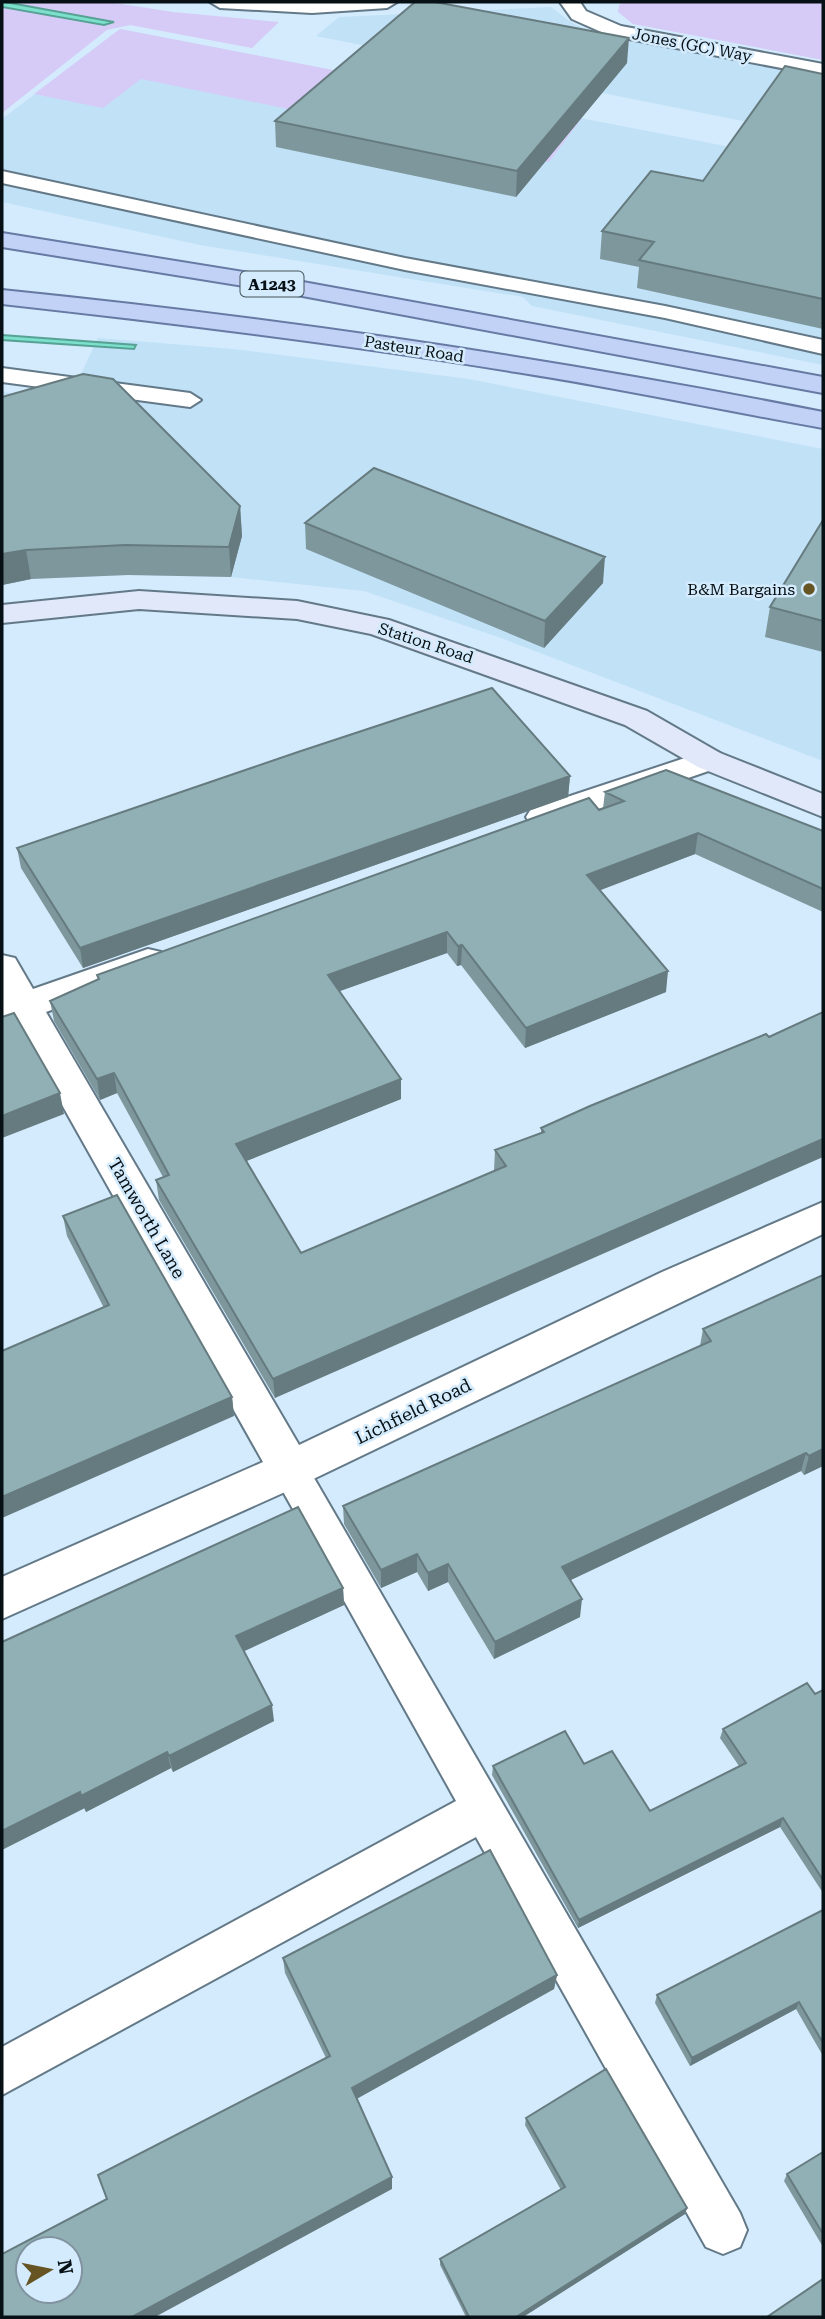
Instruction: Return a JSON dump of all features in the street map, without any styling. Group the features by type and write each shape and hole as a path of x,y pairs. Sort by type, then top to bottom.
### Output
{"main road":[{"name":"A1243","path":"2,240 541,331 823,386"},
{"name":"Pasteur Road","path":"2,297 163,313 334,337 668,389 823,420"}],"street":[{"path":"220,2 312,7 387,2"},
{"name":"Jones (GC) Way","path":"570,2 579,15 615,31 823,70"},
{"name":"Station Road","path":"2,614 139,600 297,610 378,626 636,718 709,760 823,806"},
{"path":"519,825 709,760"},
{"path":"13,1010 181,948"},
{"name":"Tamworth Lane","path":"2,967 13,1010 290,1470"},
{"name":"Lichfield Road","path":"2,1600 290,1470 667,1288 823,1217"}],"lane":[{"path":"2,177 405,264 665,312 823,347"},
{"path":"2,375 190,400"},
{"path":"290,1470 723,2230"},
{"path":"2,2072 457,1825 482,1807"}],"shaded area":[{"path":"2,2 109,2 173,12 279,22 252,48 130,25 107,30 2,113"},
{"path":"2,2 114,22 104,25 2,7"},
{"path":"624,2 823,2 823,60 633,24 618,12 619,5"},
{"path":"551,7 569,21 592,33 823,76 823,137 316,36 339,17"},
{"path":"120,29 823,165 823,365 532,306 523,297 200,245 2,202 2,119"},
{"path":"120,29 582,118 549,162 141,79 103,108 34,94"},
{"path":"2,335 136,345 134,349 2,340"},
{"path":"98,338 234,349 469,379 823,449 823,761 501,638 364,591 231,577 128,575 31,579 2,585 2,392 69,399"}],"building":[{"path":"415,2 435,2 629,38 517,171 275,121"},
{"path":"785,66 823,74 823,299 639,260 654,242 602,231 651,171 703,181"},
{"path":"83,374 113,379 240,506 229,547 125,545 26,550 2,554 2,397"},
{"path":"374,468 605,557 545,621 305,523"},
{"path":"823,520 823,621 770,607"},
{"path":"492,688 570,776 80,948 17,848 298,752"},
{"path":"666,770 823,831 823,889 698,833 587,875 668,971 526,1028 462,945 458,946 447,932 328,975 401,1079 236,1144 301,1253 506,1166 495,1150 544,1132 541,1128 766,1034 769,1037 823,1012 823,1139 273,1379 156,1180 169,1175 114,1073 97,1079 50,1001 99,979 97,975 589,798 599,810 624,801 605,792"},
{"path":"14,1013 60,1093 2,1116 2,1017"},
{"path":"117,1195 232,1397 2,1497 2,1351 109,1305 63,1216"},
{"path":"823,1275 823,1449 809,1456 806,1453 562,1567 582,1599 495,1642 448,1564 428,1573 417,1554 381,1570 343,1506 711,1341 703,1329"},
{"path":"298,1507 343,1588 236,1636 272,1705 169,1756 167,1752 81,1796 80,1792 2,1831 2,1642"},
{"path":"807,1683 815,1694 823,1690 823,1880 783,1818 579,1920 493,1766 565,1731 584,1764 612,1751 650,1811 746,1763 723,1729"},
{"path":"490,1850 557,1975 352,2088 392,2177 132,2317 2,2317 2,2254 14,2248 14,2305 84,2305 84,2235 38,2235 107,2199 98,2175 330,2056 283,1958"},
{"path":"823,1910 823,2043 799,2002 692,2058 657,1995"},
{"path":"606,2069 687,2208 516,2317 469,2317 440,2259 565,2187 526,2118"},
{"path":"823,2152 823,2234 787,2174"},
{"path":"823,2279 823,2317 767,2317"}],"place":[{"name":"B&M Bargains","path":"809,589"}]}
